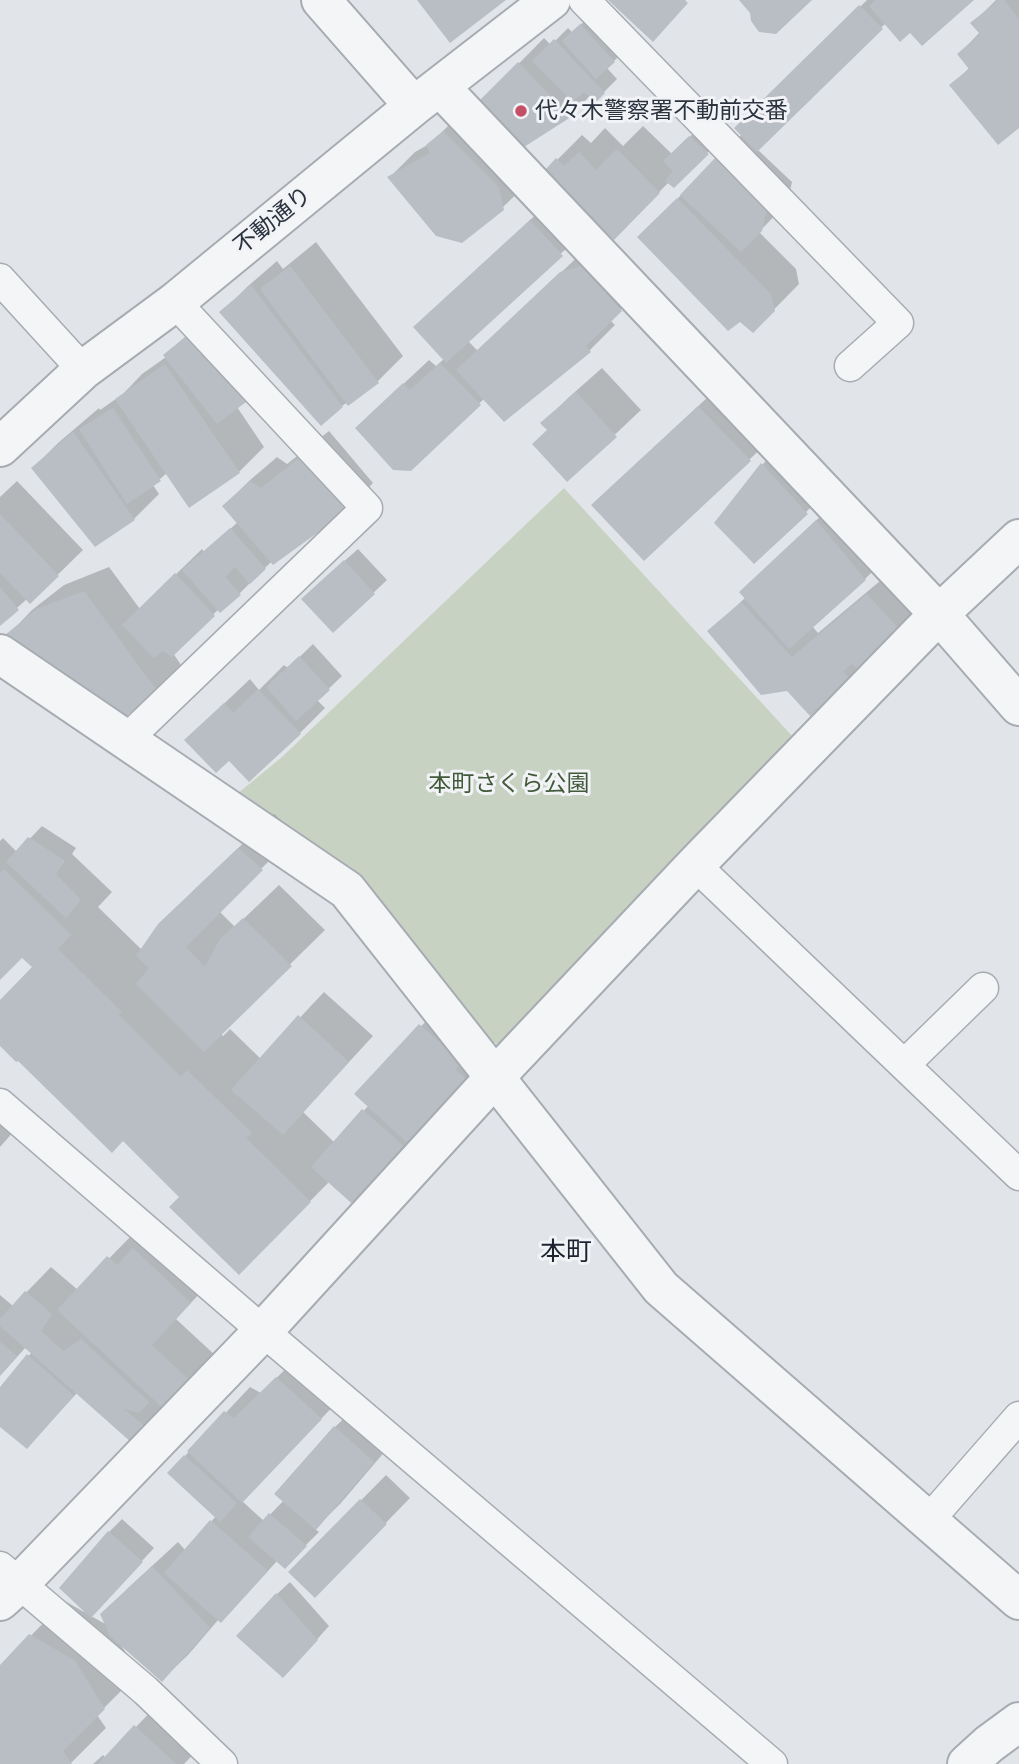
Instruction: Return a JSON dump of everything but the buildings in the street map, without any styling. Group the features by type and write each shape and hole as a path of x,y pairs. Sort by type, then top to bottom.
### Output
{"street":[{"path":"321,0 427,97 939,614 1019,706"},
{"name":"不動通り","path":"0,447 83,370 175,302 551,0"},
{"path":"7,1584 263,1331 494,1078 695,865 939,614 1019,539"},
{"path":"0,654 347,890 661,1288 1019,1600"},
{"path":"967,1764 1019,1722"}],"lane":[{"path":"584,0 898,323 850,366"},
{"path":"0,279 83,370"},
{"path":"126,740 367,508 175,302"},
{"path":"695,865 1019,1175"},
{"path":"904,1065 983,988"},
{"path":"0,1104 772,1764"},
{"path":"928,1521 1019,1417"},
{"path":"7,1584 146,1691 222,1764"}],"green space":[{"name":"本町さくら公園","path":"564,488 794,738 506,1047 479,1037 231,799 282,757"}],"place":[{"name":"代々木警察署不動前交番","path":"521,111"}],"district":[{"name":"本町","path":"566,1252"}]}
